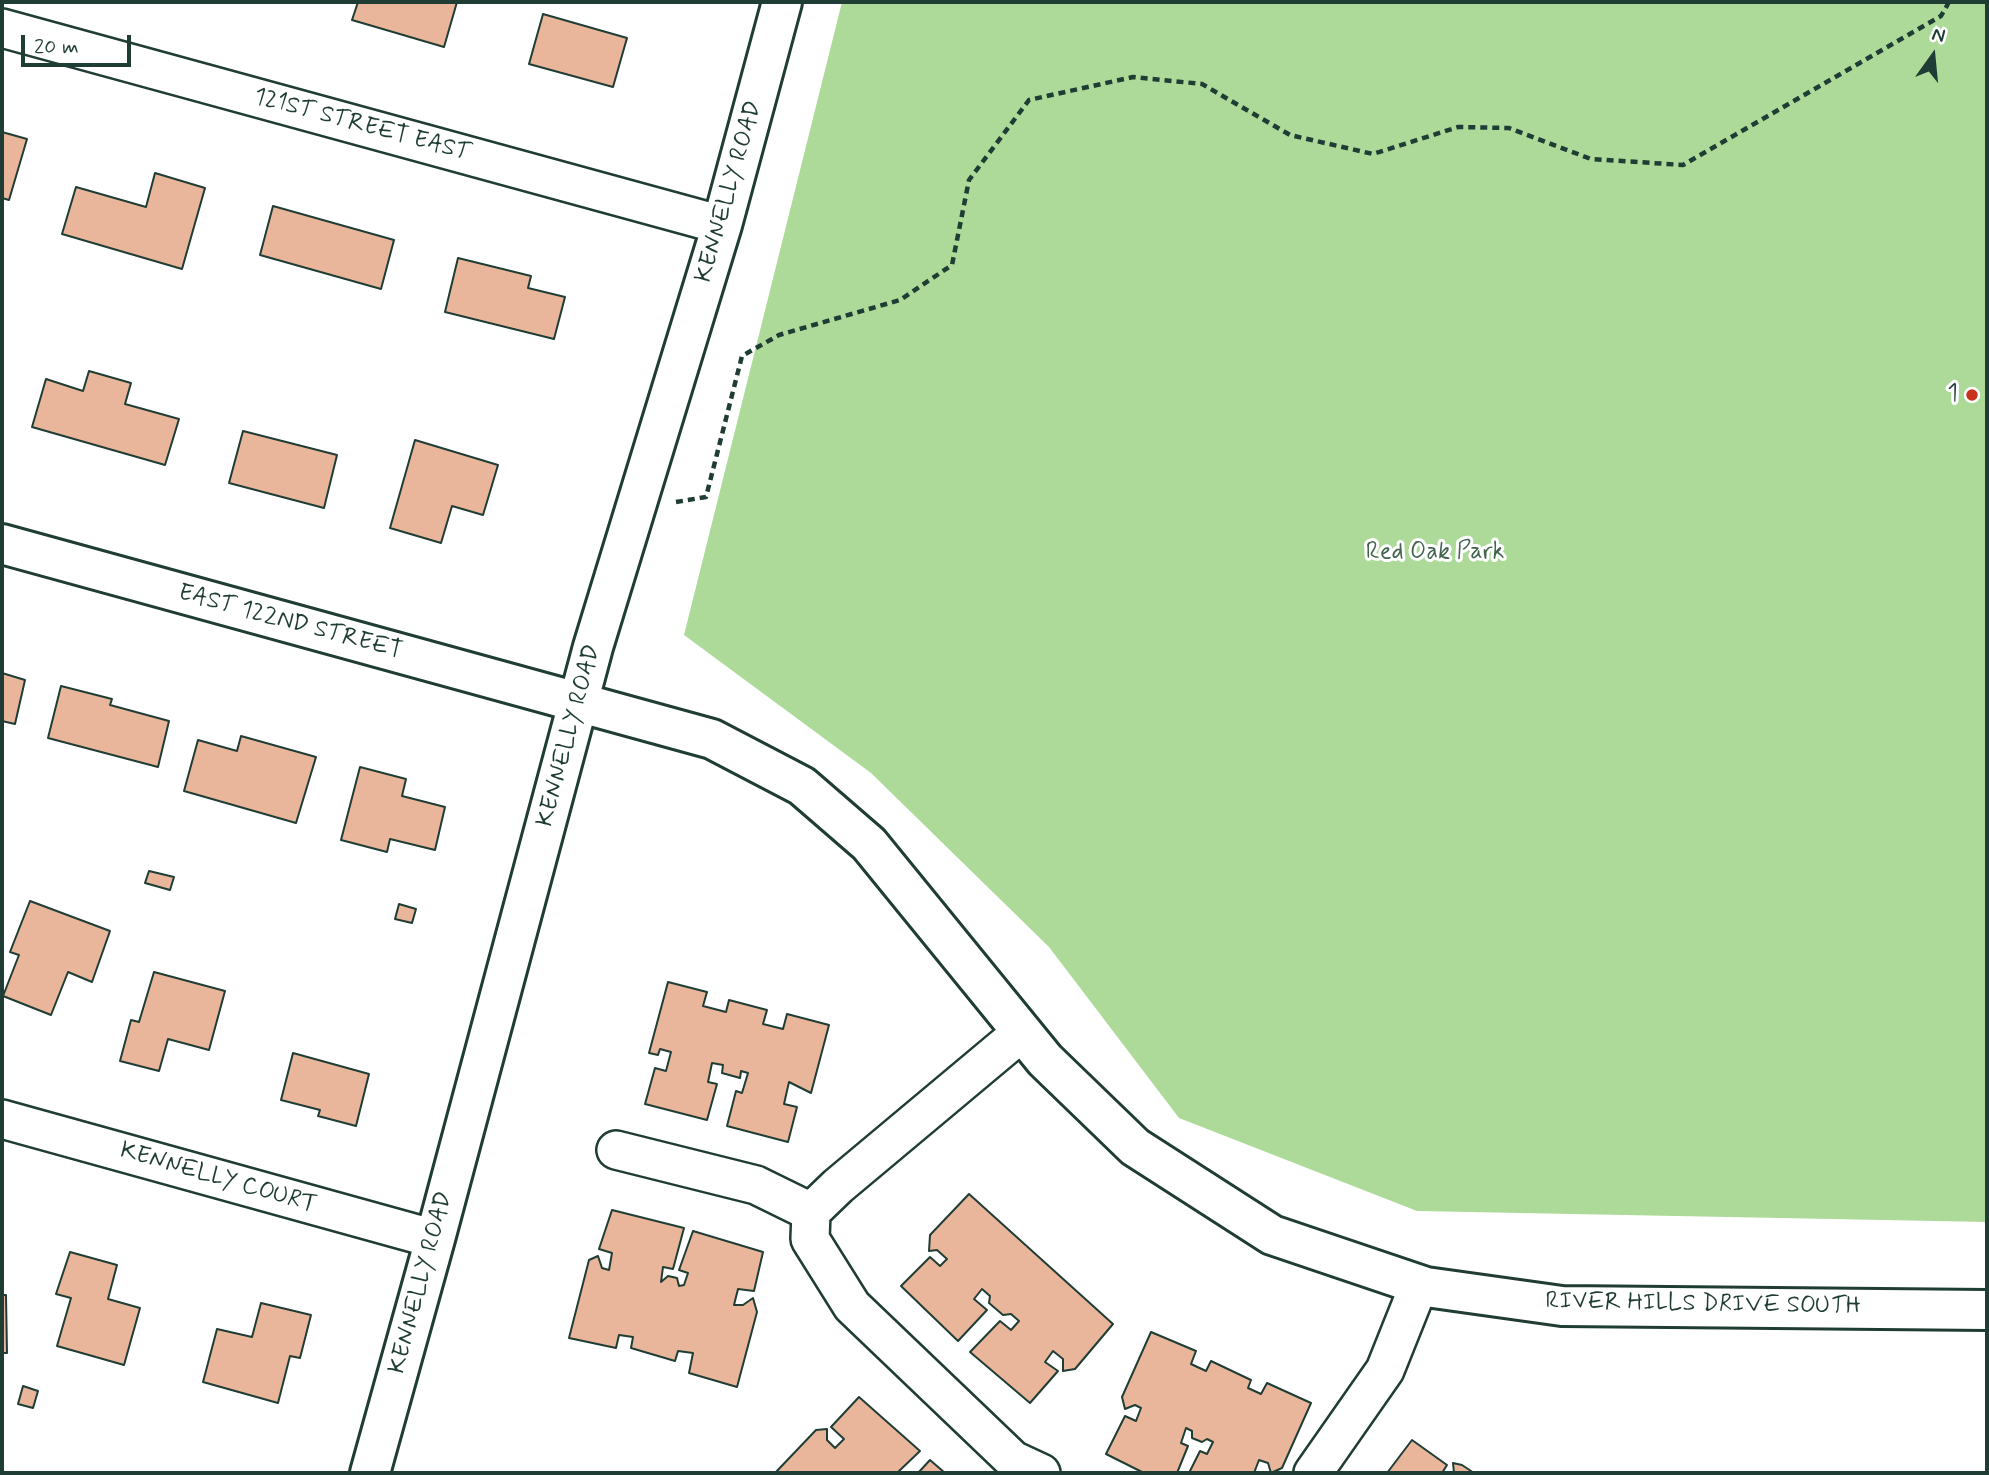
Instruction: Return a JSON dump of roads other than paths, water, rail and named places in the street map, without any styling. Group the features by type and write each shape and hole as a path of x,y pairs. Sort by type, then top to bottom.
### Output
{"street":[{"name":"KENNELLY ROAD","path":"370,1473 593,647 722,225 782,2"},
{"name":"121ST STREET EAST","path":"2,28 722,225"},
{"name":"EAST 122ND STREET","path":"2,544 579,701"},
{"name":"RIVER HILLS DRIVE SOUTH","path":"579,701 712,739 802,786 869,844 1045,1060 1135,1147 1272,1235 1426,1287 1562,1306 1987,1310"},
{"path":"1022,1032 838,1186 811,1212 810,1239 852,1306 1013,1460 1041,1473"},
{"name":"KENNELLY COURT","path":"2,1119 435,1239"},
{"path":"616,1150 756,1185 811,1212"},
{"path":"1313,1473 1385,1370 1419,1285"}],"place":[{"name":"1","path":"1972,395"}],"park label":[{"name":"Red Oak Park","path":"1435,553"}]}
